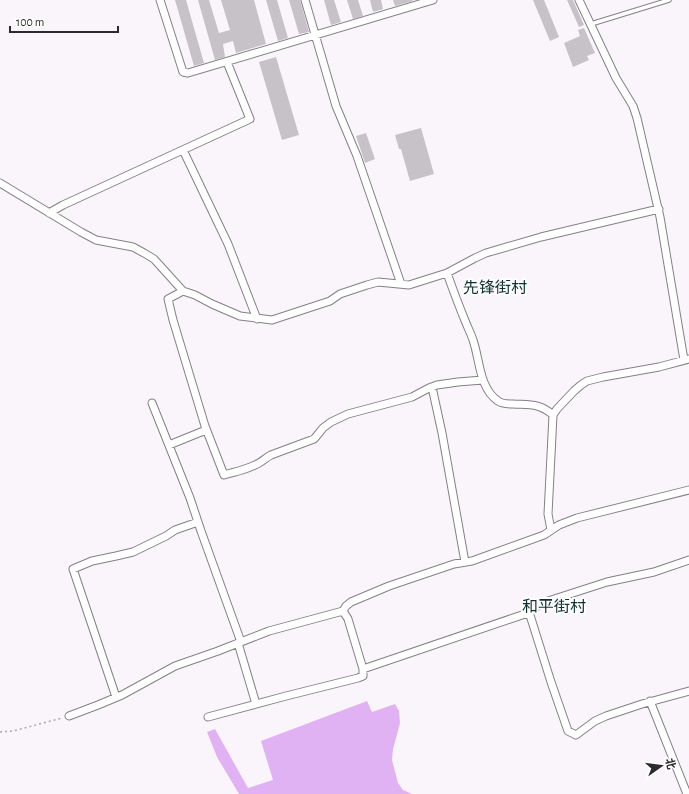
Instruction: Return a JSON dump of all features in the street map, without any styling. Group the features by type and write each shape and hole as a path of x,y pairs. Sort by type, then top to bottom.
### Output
{"street":[{"path":"160,0 182,72 188,73 432,0"},
{"path":"305,0 336,106 357,156 400,284"},
{"path":"551,530 548,514 553,416 556,410 574,391 587,381 659,367 686,360 658,209 635,112 616,78 579,0"},
{"path":"49,213 250,119 226,62"},
{"path":"183,150 228,244 258,319"},
{"path":"0,183 96,240 134,247 154,259 183,291 240,316 272,320 330,301 340,294 378,282 408,285 447,273 486,253 541,237 658,209"},
{"path":"447,273 473,339 483,380 488,390 498,402 543,408 548,410 553,416"},
{"path":"183,291 168,299 206,430 224,475 254,466 271,455 314,439 323,428 331,422 348,414 412,396 432,387 458,382 483,380"},
{"path":"432,387 466,562"},
{"path":"152,403 190,498 240,643 256,704"},
{"path":"169,445 206,430"},
{"path":"69,716 116,697 175,666 269,631 343,611 351,602 389,586 454,564 472,561 544,534 577,518 689,490"},
{"path":"116,697 72,569 92,561 133,552 175,530 198,522"},
{"path":"363,669 529,612 545,602 607,582 654,572 689,560"},
{"path":"208,717 363,676 363,669 348,619 343,611"},
{"path":"529,612 568,731 576,734 595,721 606,716 650,701 689,691"},
{"path":"650,701 687,794"}],"lane":[{"path":"591,24 669,0"}],"path":[{"path":"0,732 13,731 69,716"}],"shaded area":[{"path":"367,701 372,712 395,704 399,711 400,723 393,749 392,760 398,783 403,790 412,794 239,794 217,757 207,732 215,729 248,788 273,780 261,741"}],"building":[{"path":"175,0 186,0 204,63 194,66"},
{"path":"198,0 209,0 219,33 230,30 221,0 254,0 266,44 236,53 233,41 223,44 225,57 215,60"},
{"path":"266,0 277,0 288,38 278,41"},
{"path":"289,0 300,0 309,32 299,34"},
{"path":"324,0 334,0 341,22 331,25"},
{"path":"347,0 358,0 363,16 353,19"},
{"path":"370,0 381,0 383,9 373,12"},
{"path":"393,0 412,0 413,1 395,6"},
{"path":"533,0 544,0 559,37 550,41"},
{"path":"567,0 573,0 584,25 579,27"},
{"path":"584,28 595,53 587,56 589,60 573,67 564,43 580,36 578,30"},
{"path":"276,57 299,135 282,140 259,62"},
{"path":"421,128 434,174 410,181 401,149 399,149 395,135"},
{"path":"366,133 375,159 365,163 356,136"}],"district":[{"name":"先锋街村","path":"495,287"},
{"name":"和平街村","path":"554,606"}]}
